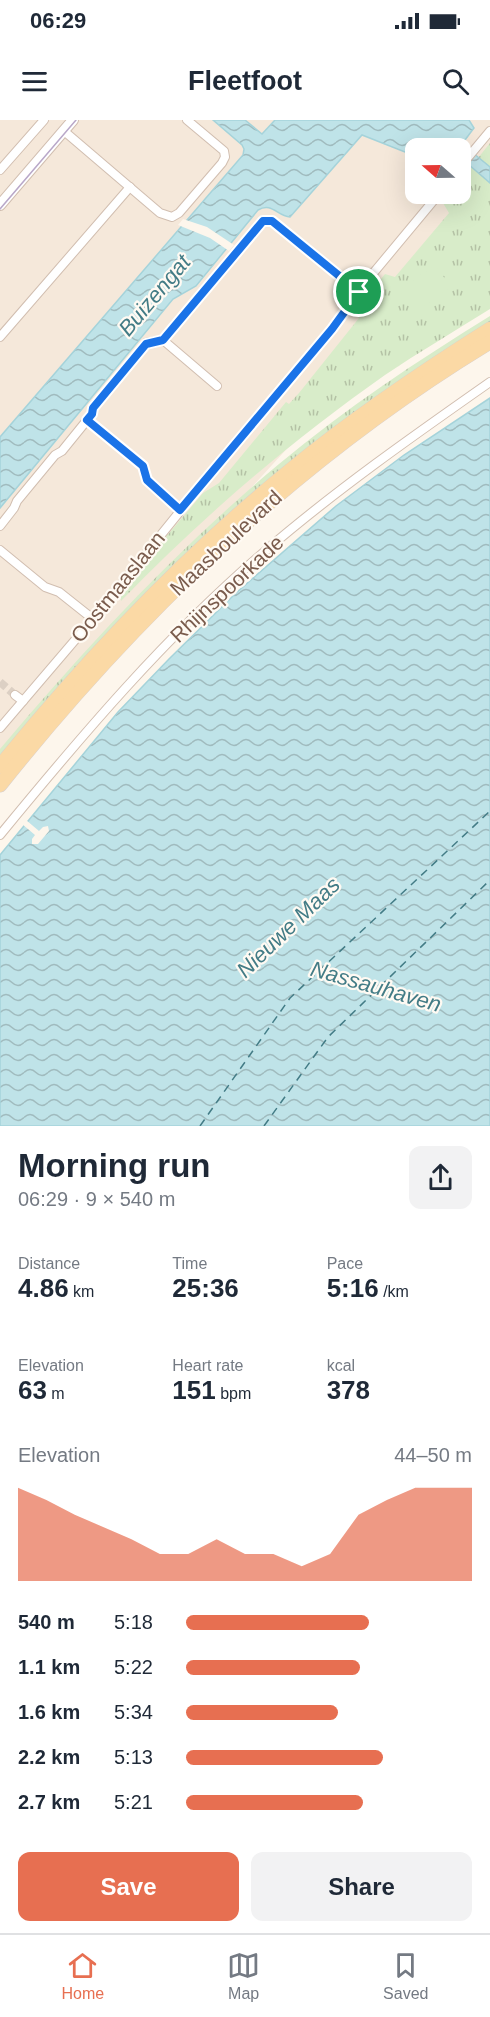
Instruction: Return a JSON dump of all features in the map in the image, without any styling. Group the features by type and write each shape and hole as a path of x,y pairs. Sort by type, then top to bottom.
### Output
{"main road":[{"name":"Maasboulevard","path":"0,766 70,682 130,618 261,494 355,419 490,329"},
{"name":"Maasboulevard","path":"0,785 96,670 152,612 259,511 373,420 490,342"}],"street":[{"path":"0,171 44,120"},
{"path":"0,205 73,120"},
{"path":"64,131 160,213 174,217 225,157 224,152 187,120"},
{"path":"471,154 490,131"},
{"path":"0,337 130,187"},
{"name":"Oostmaaslaan","path":"0,728 332,329 365,283 431,204"},
{"path":"0,526 17,501 55,455 62,451 92,414 93,408 146,344 163,340 263,221 272,221 359,292"},
{"path":"163,340 217,386"},
{"name":"Rhijnspoorkade","path":"0,835 130,684 197,615 254,561 372,466 490,382"},
{"path":"87,420 143,466 147,480 180,510"},
{"path":"0,550 45,587 59,592 93,619"},
{"path":"15,695 23,701"}],"shaded area":[{"path":"0,120 490,120 490,221 481,236 0,763"}],"green space":[{"path":"490,143 490,309 385,375 315,426 215,510 121,601 122,589 203,493 219,483 286,402 289,404 299,393 359,318 353,313 385,274 395,277 449,213 444,204 471,204 471,167 476,171 483,162 478,158"},
{"path":"435,265 451,287 415,313 399,290"},
{"path":"490,316 490,322 395,384 0,758 0,749 65,674 133,600 204,530 279,464 356,405"}],"water":[{"name":"Buizengat","path":"213,120 245,120 262,134 275,120 469,120 474,128 466,138 405,138 405,152 362,135 290,217 271,208 258,210 196,286 173,299 0,508 0,437 243,155 242,145"},
{"path":"471,151 490,167 490,183 471,167"},
{"path":"490,398 490,1126 0,1126 0,855 118,712 236,593 336,506 404,455"}],"pier":[{"path":"183,219 207,227 234,245 229,251 210,238 178,225"},
{"path":"26,820 39,831 48,826 49,831 38,844 32,844 35,835 22,824"}],"ferry route":[{"path":"200,1126 290,998 490,811"},
{"path":"264,1126 328,1037 490,880"}],"tunnel":[{"path":"0,682 15,695"}],"tram line":[{"path":"0,209 76,120"}],"route":[{"path":"263,221 272,221 359,292 332,329 180,510 147,480 143,466 87,420 93,408 146,344 163,340 263,221"}],"water label":[{"name":"Nieuwe Maas","path":"288,927"},
{"name":"Nassauhaven","path":"376,986"}]}
